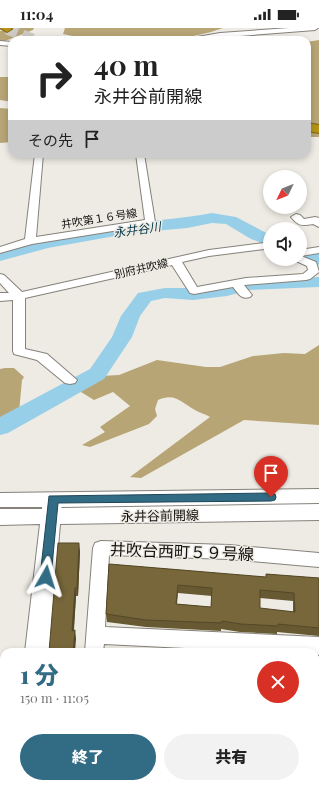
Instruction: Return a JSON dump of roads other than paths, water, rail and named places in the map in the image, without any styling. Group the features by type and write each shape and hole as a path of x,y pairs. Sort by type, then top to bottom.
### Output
{"street":[{"path":"214,36 315,28"},
{"path":"30,241 39,158"},
{"name":"井吹第１６号線","path":"0,250 30,241 150,222 141,158"},
{"path":"296,217 302,223 315,220 319,224"},
{"name":"別府井吹線","path":"0,297 19,296 209,253 263,247"},
{"path":"175,260 194,291 241,289 306,277 314,271 312,264 307,262"},
{"path":"0,277 19,296 19,351 42,357 70,380"},
{"name":"永井谷前開線","path":"0,518 52,508 319,496"},
{"name":"永井谷前開線","path":"0,500 52,508 319,512"},
{"path":"37,648 52,508"},
{"name":"井吹台西町５９号線","path":"95,644 100,548 229,552 319,560"},
{"path":"95,644 319,646"}],"waterway":[{"name":"永井谷川","path":"0,256 46,243 132,228 187,223 212,218 230,220 263,238"},
{"name":"永井谷川","path":"307,256 319,260"},
{"path":"0,427 97,374 122,337 131,316 145,297 165,293 193,294 227,291 248,285 319,282"}],"tunnel":[{"path":"7,29 25,36"}]}
